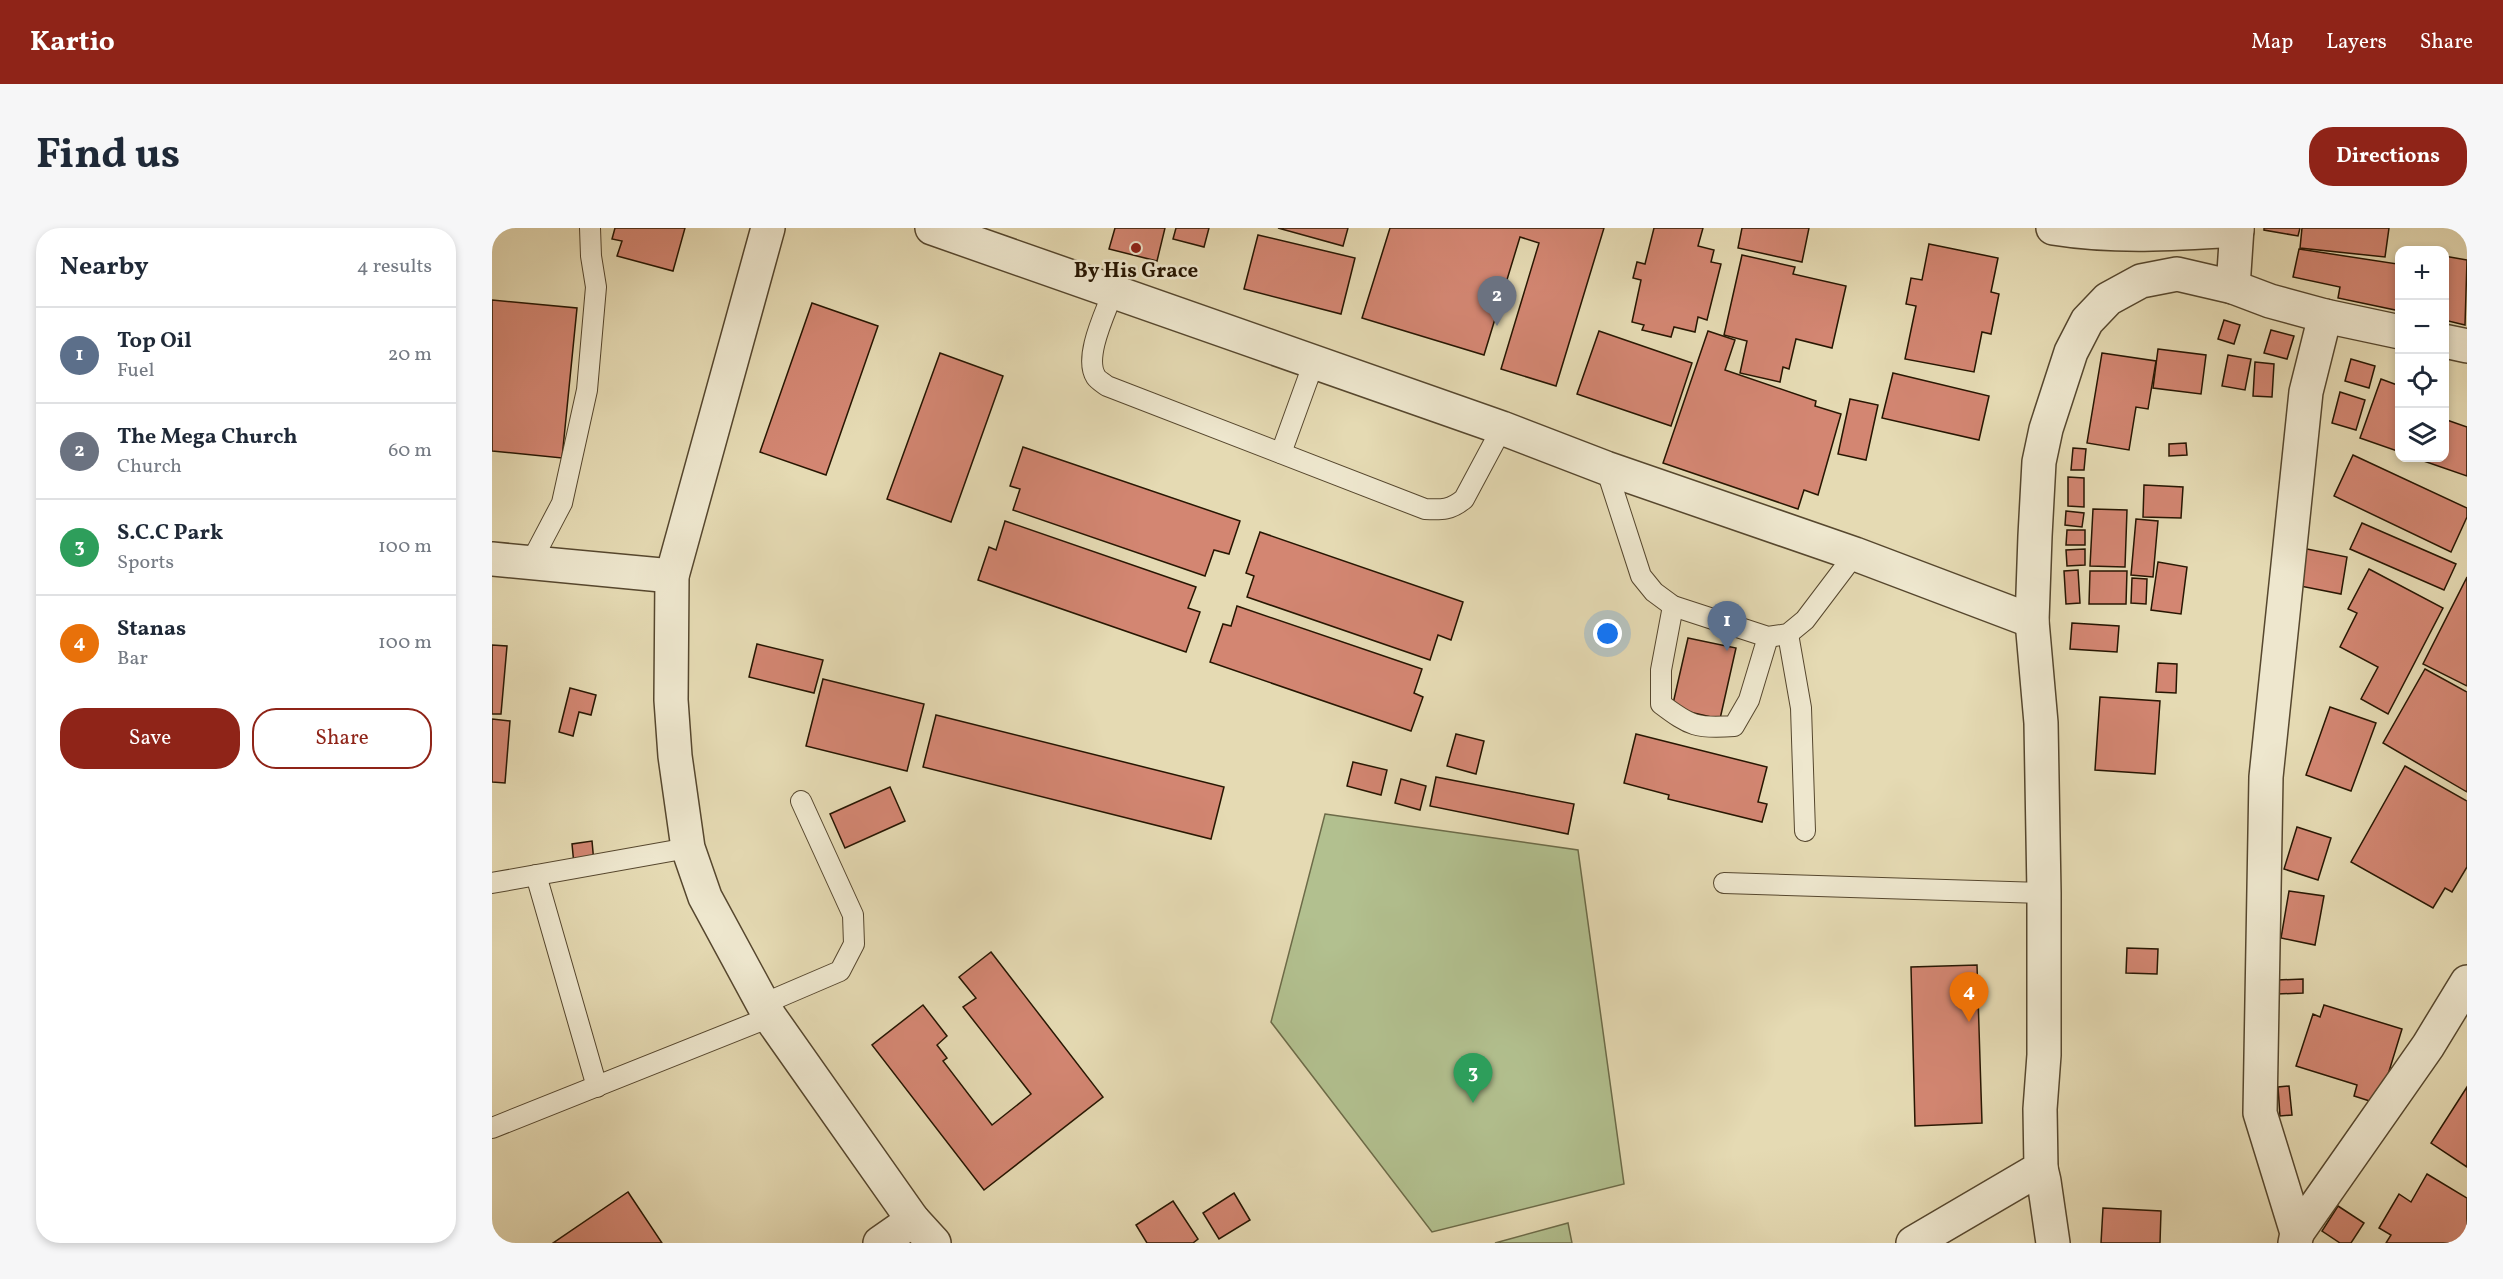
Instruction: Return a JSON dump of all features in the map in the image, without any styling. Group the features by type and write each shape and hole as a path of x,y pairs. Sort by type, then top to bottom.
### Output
{"street":[{"path":"768,228 672,576 671,700 675,756 688,848 705,897 766,1010 923,1232 880,1243"},
{"path":"932,228 1502,428 1606,468 1855,554 2032,621"},
{"path":"2054,228 2089,234 2148,236 2237,229 2233,287"},
{"path":"2052,1243 2041,1168 2044,893 2041,723 2032,621 2039,462 2056,396 2071,352 2087,321 2108,299 2141,281 2177,274 2233,287 2270,301 2325,316 2395,331"},
{"path":"2296,1238 2260,1113 2266,777 2306,392 2325,316"},
{"path":"2449,342 2467,346"},
{"path":"492,559 672,576"},
{"path":"2296,1238 2428,1046 2467,982"},
{"path":"1912,1243 2041,1168"}],"lane":[{"path":"531,562 562,503 587,390 596,287 591,256 590,228"},
{"path":"1113,292 1092,351 1091,364 1096,378 1107,386 1425,509 1444,510 1464,499 1502,428"},
{"path":"1281,453 1314,362"},
{"path":"1606,468 1641,576 1654,592 1673,606 1768,637 1788,634 1805,621 1855,554"},
{"path":"1673,606 1661,670 1661,704 1684,722 1711,728 1734,726 1749,700 1768,637"},
{"path":"1788,634 1801,708 1805,831"},
{"path":"492,1128 597,1087 766,1010 840,971 854,944 853,915 801,801"},
{"path":"492,883 688,848"},
{"path":"536,875 597,1087"},
{"path":"1724,883 2044,893"}],"green space":[{"path":"1325,814 1578,850 1624,1184 1432,1232 1271,1022"},
{"path":"1568,1223 1572,1243 1495,1243"}],"building":[{"path":"615,228 685,228 673,271 617,256 622,241 612,239"},
{"path":"1115,228 1165,228 1157,261 1109,249"},
{"path":"1176,228 1209,228 1204,247 1173,239"},
{"path":"1278,228 1348,228 1343,246"},
{"path":"1390,228 1604,228 1556,386 1501,369 1539,243 1520,237 1484,355 1362,318"},
{"path":"1654,228 1703,228 1698,246 1714,250 1711,262 1721,264 1707,320 1698,317 1695,332 1674,327 1671,337 1642,330 1644,325 1632,322 1641,280 1633,278 1637,262 1645,264"},
{"path":"1742,228 1809,228 1802,262 1738,248"},
{"path":"2264,228 2300,228 2298,236 2264,230"},
{"path":"2302,228 2389,228 2385,257 2300,248"},
{"path":"1258,235 1355,258 1341,314 1244,289"},
{"path":"1929,244 1998,258 1991,292 1999,294 1991,334 1982,332 1974,372 1905,359 1916,306 1906,304 1911,278 1922,280"},
{"path":"2299,249 2395,264 2395,310 2338,298 2340,287 2293,277"},
{"path":"1742,255 1795,267 1793,274 1846,286 1832,348 1796,339 1789,369 1783,367 1780,382 1740,373 1747,341 1724,335"},
{"path":"2449,257 2467,260 2465,325 2449,321"},
{"path":"492,300 577,308 562,458 492,451"},
{"path":"812,303 878,326 826,475 760,452"},
{"path":"2224,320 2240,325 2234,344 2218,339"},
{"path":"2271,330 2294,336 2287,359 2264,353"},
{"path":"1599,331 1692,363 1671,426 1577,394"},
{"path":"1708,331 1735,340 1725,370 1816,401 1815,406 1841,414 1818,495 1804,490 1798,509 1663,463"},
{"path":"2158,349 2206,355 2201,394 2153,388"},
{"path":"940,353 1003,376 951,522 887,499"},
{"path":"2102,353 2156,361 2148,409 2136,407 2129,450 2087,443"},
{"path":"2228,355 2251,359 2245,390 2222,386"},
{"path":"2351,359 2375,366 2369,388 2345,381"},
{"path":"2255,362 2274,364 2272,397 2253,396"},
{"path":"1893,373 1989,396 1979,440 1882,418"},
{"path":"2381,379 2395,384 2395,450 2360,438"},
{"path":"2340,392 2365,400 2356,430 2332,423"},
{"path":"1850,399 1878,405 1866,460 1838,454"},
{"path":"2449,421 2467,427 2467,476 2427,462 2449,462"},
{"path":"2186,443 2187,455 2169,456 2169,444"},
{"path":"1023,447 1240,521 1229,554 1214,550 1205,576 1013,510 1020,489 1010,486"},
{"path":"2073,448 2086,449 2084,470 2071,470"},
{"path":"2353,455 2467,508 2467,517 2451,552 2334,496"},
{"path":"2068,477 2084,478 2084,507 2068,506"},
{"path":"2144,485 2183,487 2181,518 2143,517"},
{"path":"2093,509 2127,510 2125,567 2090,566"},
{"path":"2066,511 2084,513 2082,527 2065,525"},
{"path":"2136,519 2158,521 2153,577 2131,575"},
{"path":"1005,521 1196,587 1188,608 1200,612 1186,652 978,580 989,547 996,550"},
{"path":"2362,523 2456,564 2444,590 2350,549"},
{"path":"2067,530 2085,530 2085,545 2066,545"},
{"path":"1260,532 1463,602 1451,640 1438,635 1430,660 1247,597 1254,576 1246,573"},
{"path":"2302,548 2347,557 2341,594 2295,585"},
{"path":"2085,549 2085,565 2067,566 2066,550"},
{"path":"2158,562 2187,567 2181,614 2151,610"},
{"path":"2369,569 2443,608 2388,714 2361,699 2378,667 2340,647 2357,613 2348,609"},
{"path":"2078,570 2080,603 2066,604 2064,571"},
{"path":"2090,571 2127,571 2126,604 2089,604"},
{"path":"2467,577 2467,686 2423,664"},
{"path":"2132,578 2147,579 2146,604 2131,603"},
{"path":"1237,606 1422,669 1414,693 1423,697 1411,731 1210,662 1223,624 1231,626"},
{"path":"2072,623 2119,626 2117,652 2070,649"},
{"path":"1688,638 1736,648 1720,719 1672,708"},
{"path":"757,644 823,660 814,693 749,677"},
{"path":"492,645 507,646 501,714 492,714"},
{"path":"2158,663 2177,664 2176,693 2156,692"},
{"path":"2425,669 2467,692 2467,792 2383,743"},
{"path":"823,679 924,704 907,771 806,746"},
{"path":"570,688 596,695 591,715 579,712 573,736 559,732"},
{"path":"2100,697 2160,701 2155,774 2095,770"},
{"path":"2330,707 2376,723 2351,791 2306,775"},
{"path":"936,715 1224,787 1211,839 923,767"},
{"path":"492,719 510,721 505,783 492,782"},
{"path":"1456,734 1484,741 1476,774 1447,766"},
{"path":"1636,734 1767,767 1758,802 1767,804 1762,822 1668,799 1669,795 1624,783"},
{"path":"1353,762 1387,770 1381,795 1347,786"},
{"path":"2405,766 2467,801 2467,867 2452,892 2445,888 2433,908 2351,862"},
{"path":"1436,777 1574,804 1568,834 1430,806"},
{"path":"1401,779 1426,786 1420,810 1395,803"},
{"path":"890,787 905,821 845,848 830,814"},
{"path":"2297,827 2331,838 2318,880 2284,869"},
{"path":"592,841 594,863 574,865 572,844"},
{"path":"2289,891 2324,896 2315,945 2281,938"},
{"path":"2127,948 2158,949 2157,974 2126,973"},
{"path":"991,952 1103,1097 984,1190 872,1045 923,1005 947,1036 937,1045 947,1058 943,1061 992,1125 1031,1094 963,1007 976,998 959,977"},
{"path":"1977,965 1982,1123 1915,1126 1911,967"},
{"path":"2303,979 2303,993 2277,994 2277,980"},
{"path":"2324,1005 2402,1029 2379,1104 2354,1096 2357,1085 2296,1066 2313,1014 2320,1017"},
{"path":"2289,1086 2292,1115 2280,1116 2278,1087"},
{"path":"2467,1087 2467,1167 2431,1143"},
{"path":"2427,1174 2467,1198 2467,1236 2463,1243 2386,1243 2391,1235 2379,1228 2399,1194 2411,1202"},
{"path":"628,1192 662,1243 553,1243"},
{"path":"1234,1193 1250,1220 1219,1239 1203,1213"},
{"path":"1173,1201 1198,1239 1193,1243 1147,1243 1136,1225"},
{"path":"2338,1206 2364,1223 2351,1243 2340,1243 2322,1231"},
{"path":"2103,1208 2161,1211 2160,1243 2101,1243"}],"place":[{"name":"By His Grace","path":"1136,248"},
{"name":"The Mega Church","path":"1497,326"},
{"name":"Top Oil","path":"1727,651"},
{"name":"Stanas","path":"1969,1022"},
{"name":"S.C.C Park","path":"1473,1103"}]}
